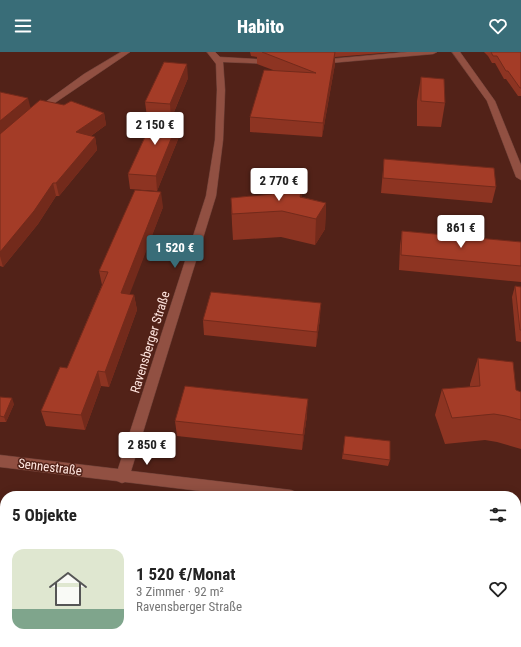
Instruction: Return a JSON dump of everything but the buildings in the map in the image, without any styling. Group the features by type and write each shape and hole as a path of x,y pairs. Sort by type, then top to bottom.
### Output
{"street":[{"path":"32,115 87,76 126,52"},
{"path":"313,62 359,60 433,52"},
{"path":"456,52 491,100 521,177"},
{"path":"214,55 278,62"},
{"name":"Ravensberger Straße","path":"122,477 211,196 219,140 221,90 220,64 214,55"},
{"name":"Sennestraße","path":"0,461 247,491"}]}
